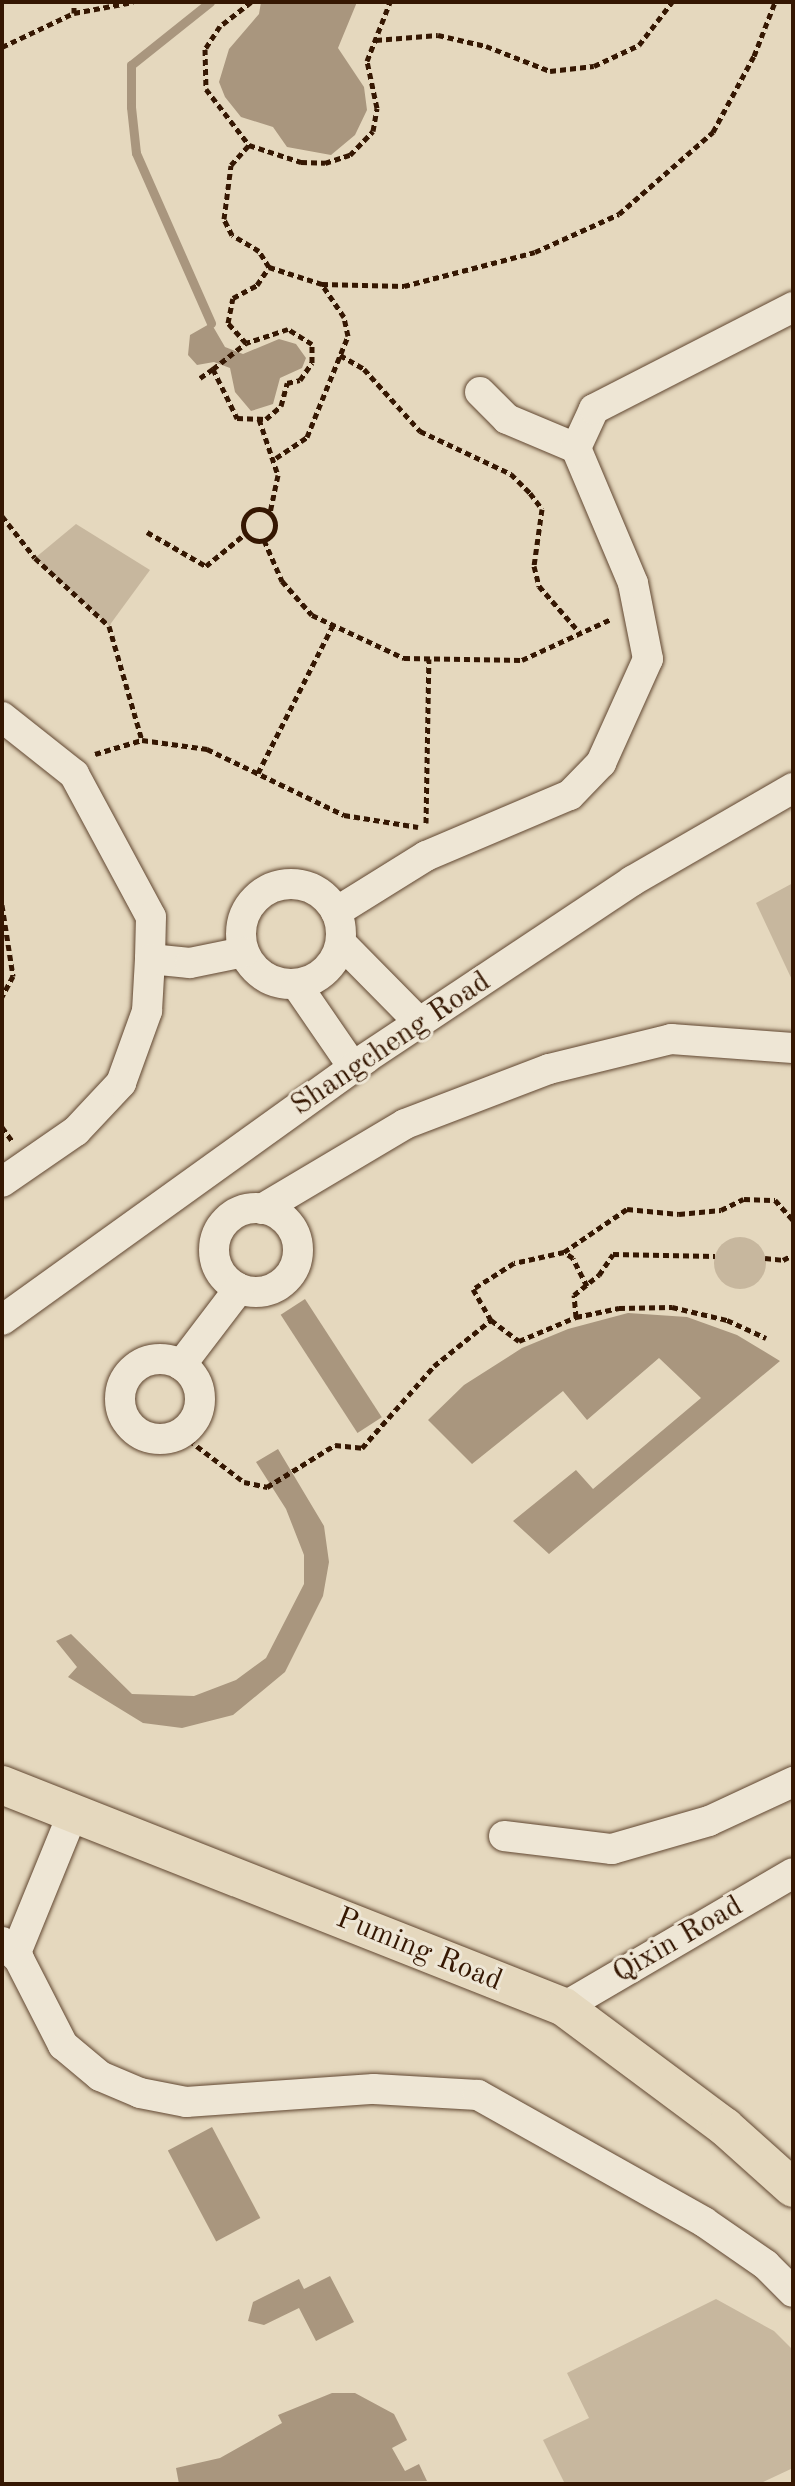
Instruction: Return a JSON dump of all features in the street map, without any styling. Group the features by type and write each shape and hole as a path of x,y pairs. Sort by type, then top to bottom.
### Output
{"main road":[{"name":"Puming Road","path":"2,1785 564,2007 725,2127 793,2188"}],"street":[{"path":"576,448 594,409 793,307"},
{"path":"336,912 426,856 570,795 601,763 648,659 633,583 576,448 507,419 480,392"},
{"path":"2,717 74,774 151,917 147,1011 121,1083 76,1131 2,1182"},
{"name":"Shangcheng Road","path":"2,1320 419,1022 632,881 793,788"},
{"path":"341,943 325,971 296,984 265,977 244,952 243,919 251,904 279,885 312,889 336,912 341,943 419,1022"},
{"path":"150,959 190,963 244,952"},
{"path":"296,984 353,1067"},
{"path":"262,1209 405,1124 549,1069 671,1039 793,1048"},
{"path":"187,1187 226,1221"},
{"path":"249,1209 262,1209 276,1213 295,1234 297,1262 281,1285 253,1292 239,1289 227,1281 215,1257 226,1221 249,1209"},
{"path":"181,1365 239,1289"},
{"path":"157,1359 181,1365 192,1374 200,1399 198,1413 181,1434 168,1439 141,1435 123,1416 120,1391 133,1369 157,1359"},
{"path":"504,1836 612,1849 709,1821 793,1782"},
{"path":"73,1813 8,1948 63,2045 100,2076 140,2093 186,2102 374,2089 478,2095 704,2222 766,2265 793,2292"},
{"name":"Qixin Road","path":"564,2007 793,1873"}],"path":[{"path":"74,2 74,13"},
{"path":"2,47 74,13 133,2"},
{"path":"251,2 220,26 205,49 206,89 249,145 301,162 325,163 350,155 373,131 377,108 367,61 390,2"},
{"path":"376,40 438,35 486,46 550,71 594,66 639,45 672,2"},
{"path":"249,145 231,165 224,219 232,235 259,251 269,267 322,284 360,288 431,281 535,252 619,214 713,132 754,56 775,2"},
{"path":"246,343 228,323 233,298 257,285 269,267"},
{"path":"276,458 307,437 348,336 344,317 322,284"},
{"path":"200,378 246,343 288,329 312,344 312,363 300,380 287,383 281,406 259,419 237,418 213,369"},
{"path":"340,355 364,369 420,431 511,474 530,493 542,509 534,566 539,586 580,633"},
{"path":"259,419 276,458 277,486 270,513 275,528 264,540"},
{"path":"147,532 206,566 245,534 246,514 260,508 270,513"},
{"path":"2,516 35,558 109,626 142,740"},
{"path":"245,534 264,540 282,581 312,615 404,658 522,660 637,607"},
{"path":"258,773 333,625"},
{"path":"74,774 94,754 142,740 207,749 344,815 426,828 429,659"},
{"path":"2,905 13,976 2,997"},
{"path":"766,1338 727,1320 672,1307 619,1308 576,1317 519,1341 491,1320 473,1289 514,1263 564,1252 627,1209 679,1214 721,1210 744,1199 775,1200 793,1220"},
{"path":"576,1317 574,1295 587,1286 613,1254 624,1250 645,1256 715,1256"},
{"path":"564,1252 573,1258 587,1286"},
{"path":"765,1258 783,1260 793,1255"},
{"path":"181,1434 244,1482 267,1487 335,1445 362,1448 434,1366 491,1320"}],"shaded area":[{"path":"261,2 357,2 338,48 364,87 367,110 355,135 331,155 287,147 273,127 241,117 225,97 219,82 229,49 259,14"},
{"path":"211,323 225,347 243,354 279,339 296,344 306,358 302,368 280,378 273,404 251,411 235,392 230,368 214,362 197,365 188,355 190,335"},
{"path":"76,524 150,570 109,626 35,558"},
{"path":"793,883 793,982 756,903"},
{"path":"740,1237 758,1245 766,1263 758,1281 740,1289 722,1281 714,1263 722,1245"},
{"path":"305,1299 382,1417 357,1433 281,1315"},
{"path":"628,1313 687,1317 737,1335 780,1361 549,1554 513,1521 576,1470 593,1489 701,1398 659,1358 587,1420 563,1391 472,1464 428,1420 464,1385 522,1348 568,1329"},
{"path":"278,1449 324,1526 329,1562 323,1596 285,1672 233,1715 182,1728 143,1723 68,1677 77,1667 56,1641 71,1634 132,1694 194,1696 236,1680 266,1658 304,1584 304,1555 286,1509 256,1462"},
{"path":"212,2127 260,2218 216,2241 168,2150"},
{"path":"330,2276 354,2322 316,2341 299,2308 264,2325 248,2321 253,2302 299,2279 304,2289"},
{"path":"716,2299 774,2331 793,2350 793,2468 759,2484 565,2484 543,2440 589,2418 567,2373"},
{"path":"332,2393 355,2393 394,2414 407,2440 392,2448 405,2471 419,2464 427,2481 179,2484 176,2468 220,2458 282,2423 278,2415"}],"waterway":[{"path":"210,2 131,65 131,107 136,153 211,323"}]}
